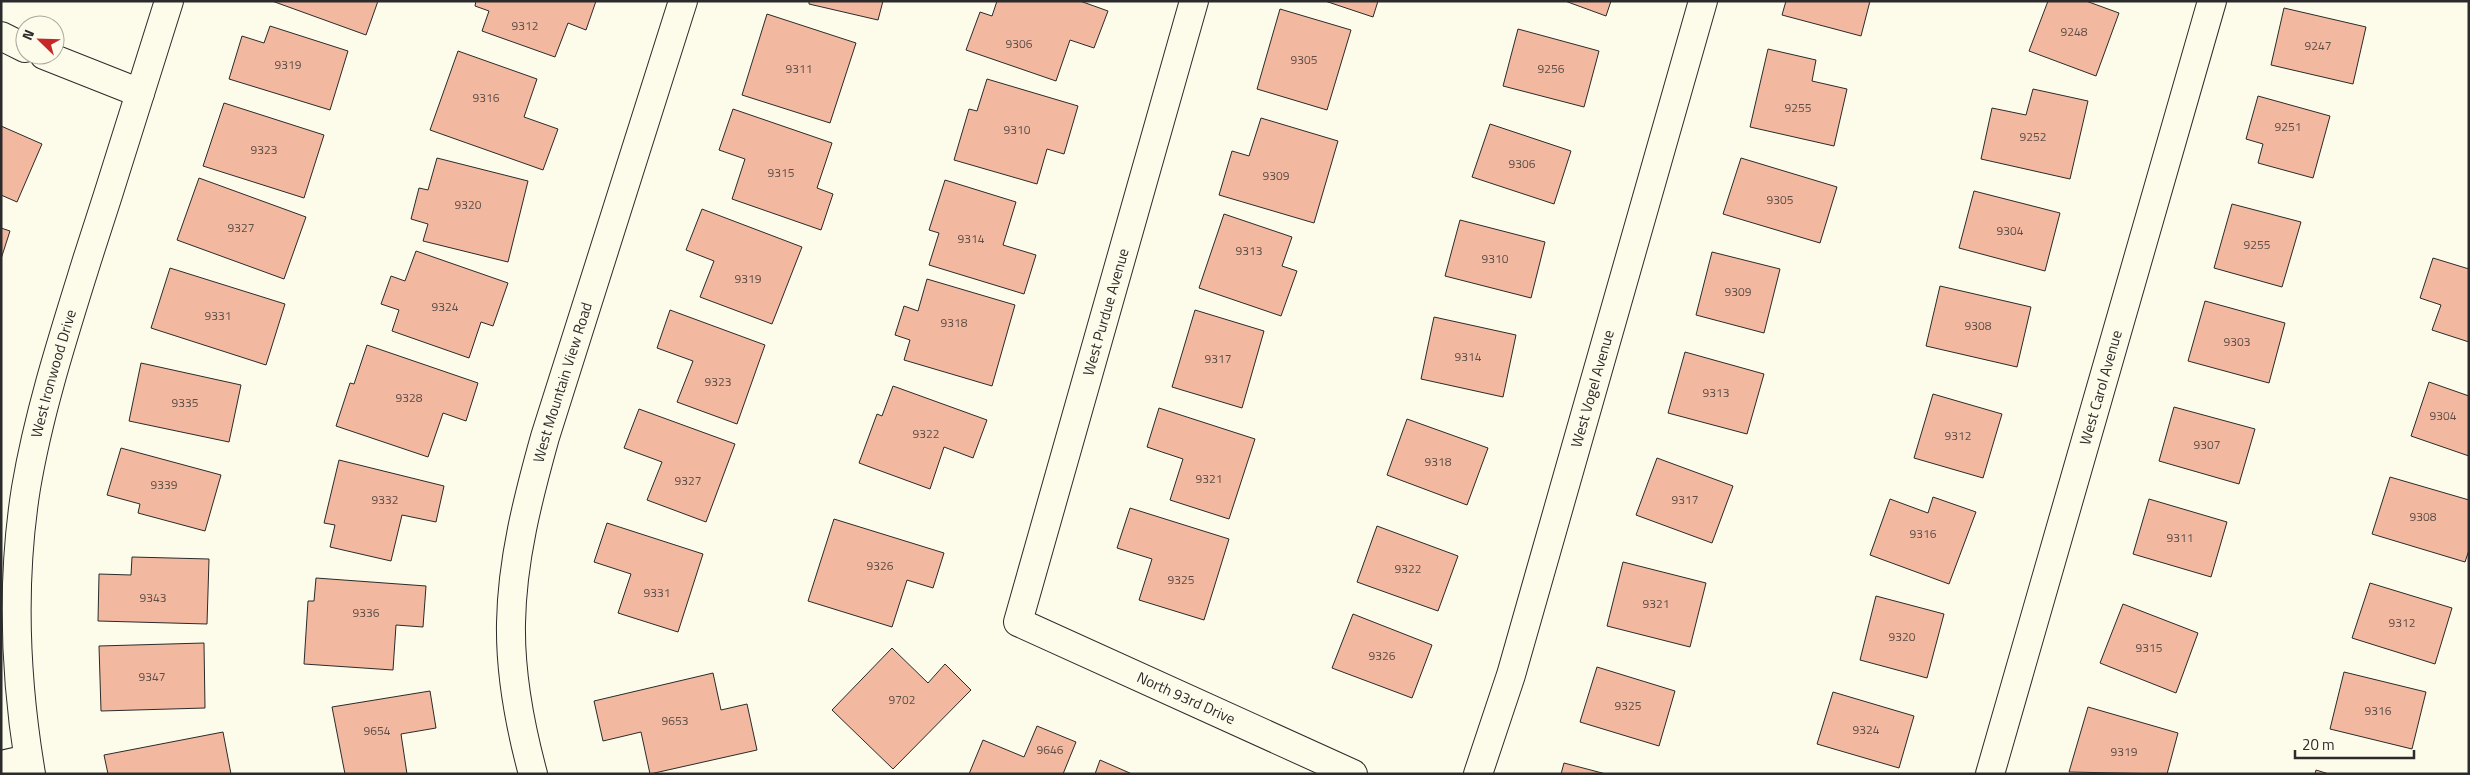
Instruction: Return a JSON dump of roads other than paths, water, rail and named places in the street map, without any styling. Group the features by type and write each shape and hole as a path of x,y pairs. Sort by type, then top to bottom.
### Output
{"street":[{"name":"West Ironwood Drive","path":"29,767 18,674 16,608 26,487 62,340 169,1"},
{"name":"West Mountain View Road","path":"533,774 518,707 511,625 518,549 532,482 545,437 683,1"},
{"name":"West Purdue Avenue","path":"1018,622 1194,1"},
{"name":"West Vogel Avenue","path":"1478,774 1511,674 1703,1"},
{"name":"West Carol Avenue","path":"1990,774 2212,1"},
{"path":"1,36 15,43"},
{"path":"65,63 140,93"},
{"name":"North 93rd Drive","path":"1018,622 1353,774"},
{"path":"1,765 29,767"}]}
